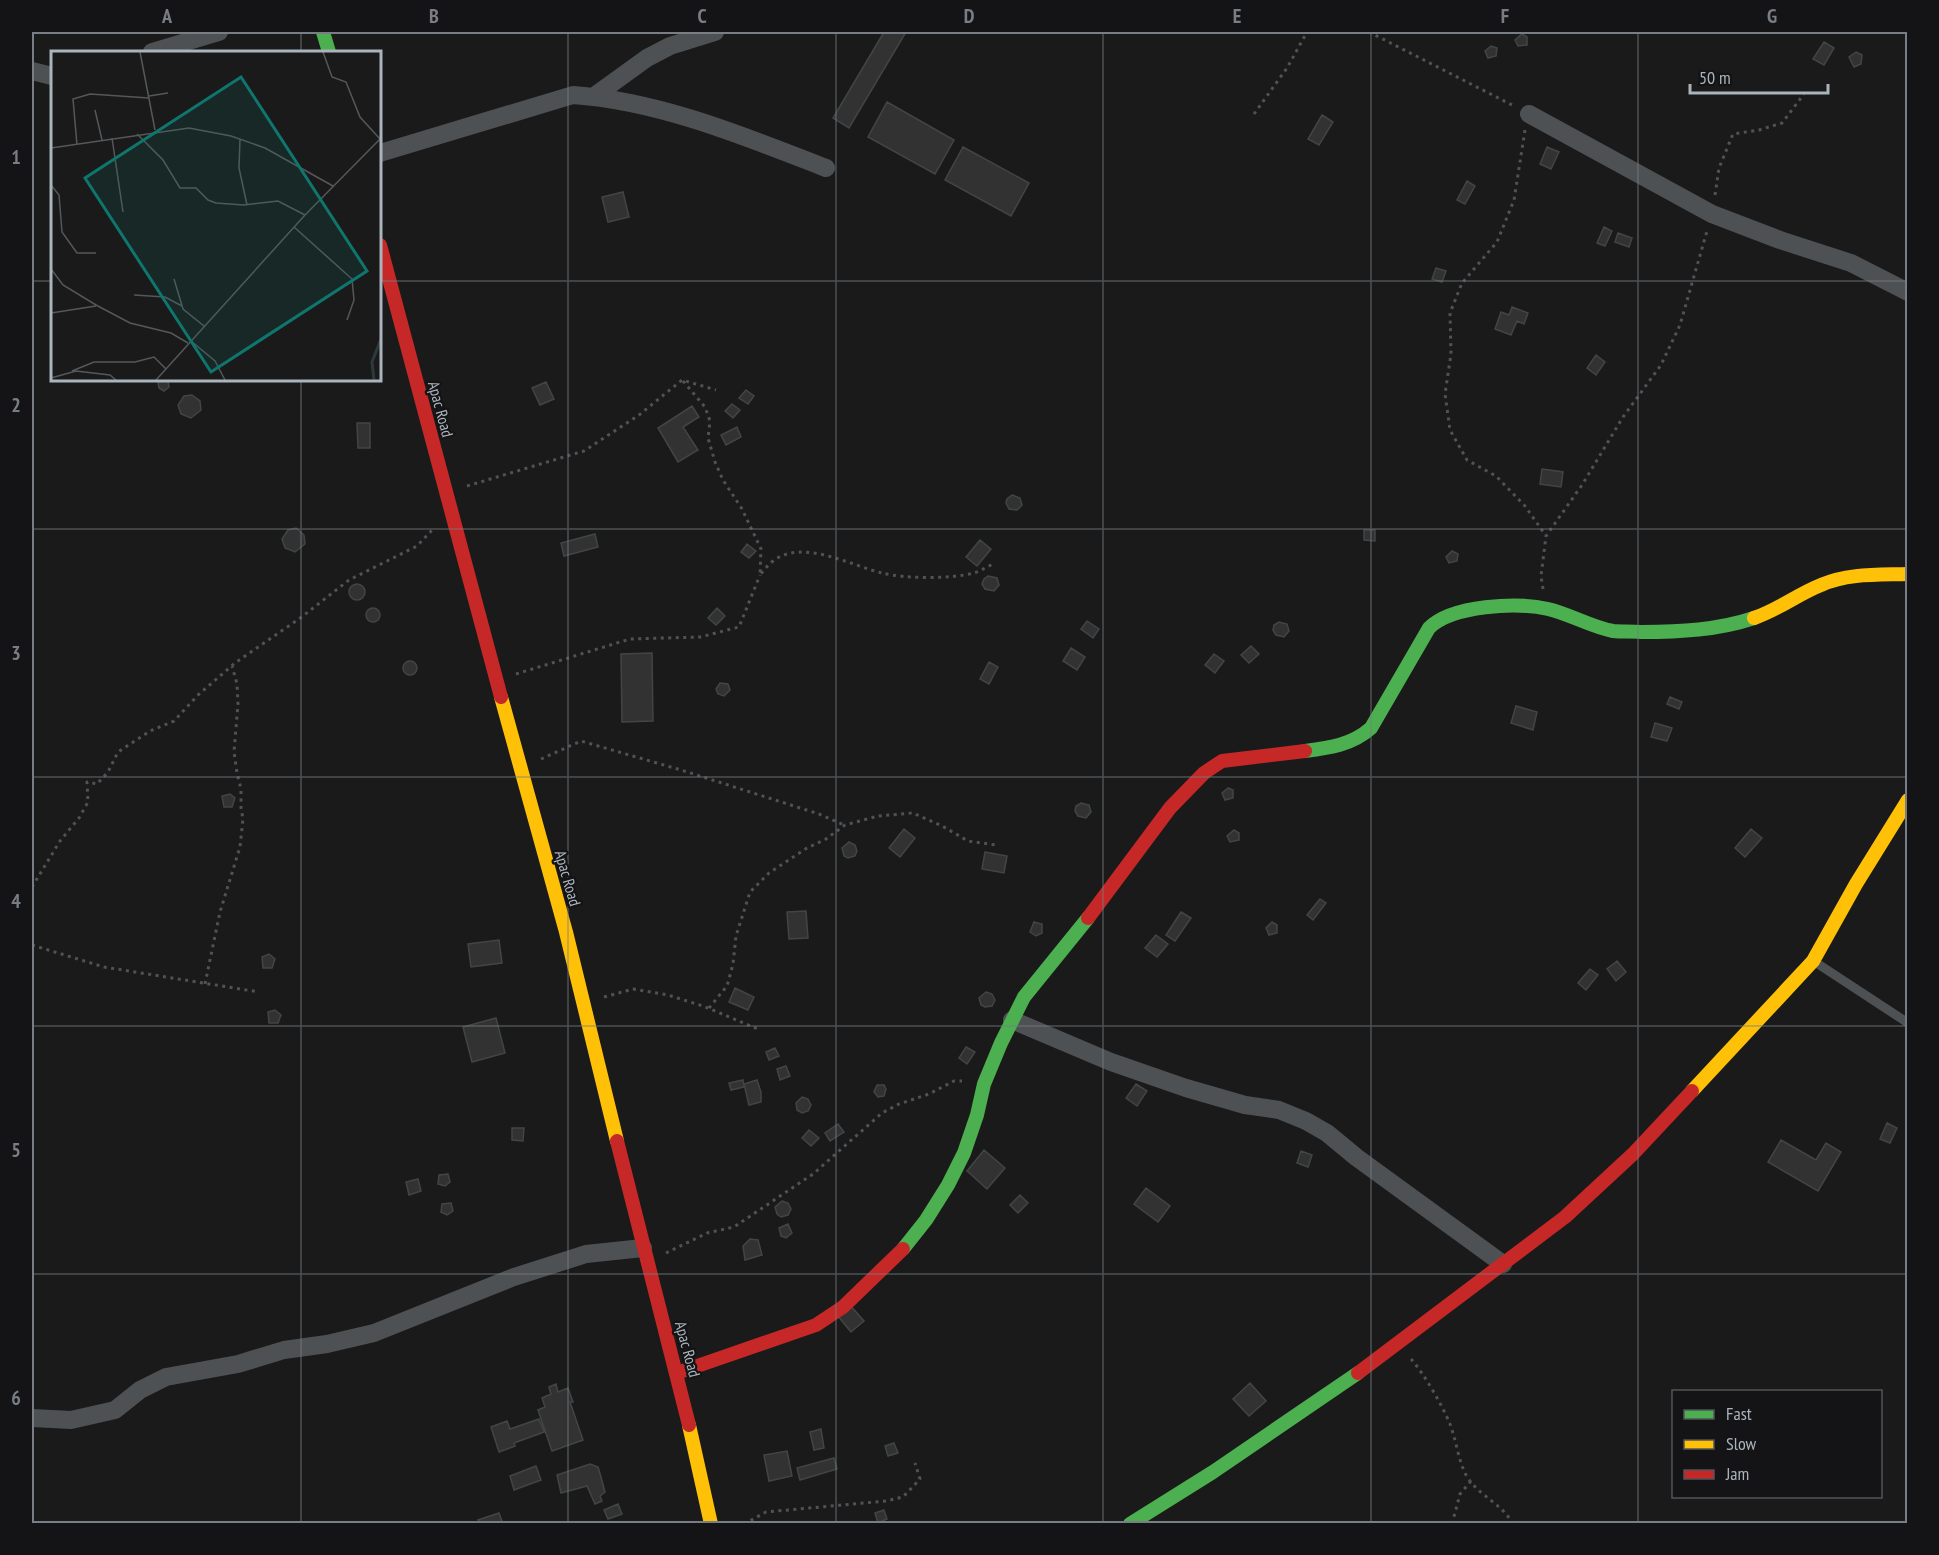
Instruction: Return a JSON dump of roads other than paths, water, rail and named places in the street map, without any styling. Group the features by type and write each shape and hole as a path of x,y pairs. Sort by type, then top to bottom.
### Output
{"street":[{"path":"155,51 219,32"},
{"path":"324,32 329,51"},
{"path":"593,97 648,58 670,46 715,32"},
{"path":"32,71 51,76"},
{"path":"381,153 573,95 648,107 750,139 826,168"},
{"path":"1529,114 1712,214 1780,240 1851,263 1908,292"},
{"name":"Apac Road","path":"381,249 566,932 645,1255 697,1454 711,1524"},
{"path":"677,1373 816,1325 871,1282 901,1252 926,1220 948,1185 964,1153 977,1115 984,1084 1024,997 1072,939 1170,808 1204,773 1222,761 1334,747 1351,743 1362,737 1371,728 1436,621 1443,617 1482,608 1504,606 1546,609 1614,631 1663,632 1708,629 1733,625 1765,614 1822,584 1846,577 1908,574"},
{"path":"1130,1524 1328,1395 1566,1217 1633,1154 1813,961 1856,884 1908,800"},
{"path":"1012,1020 1111,1062 1186,1088 1245,1105 1279,1110 1306,1121 1327,1133 1365,1164 1503,1264"},
{"path":"32,1418 71,1420 115,1410 140,1390 166,1377 238,1364 284,1350 327,1344 374,1333 524,1274 586,1254 645,1255"}],"lane":[{"path":"1813,961 1908,1023"}]}
